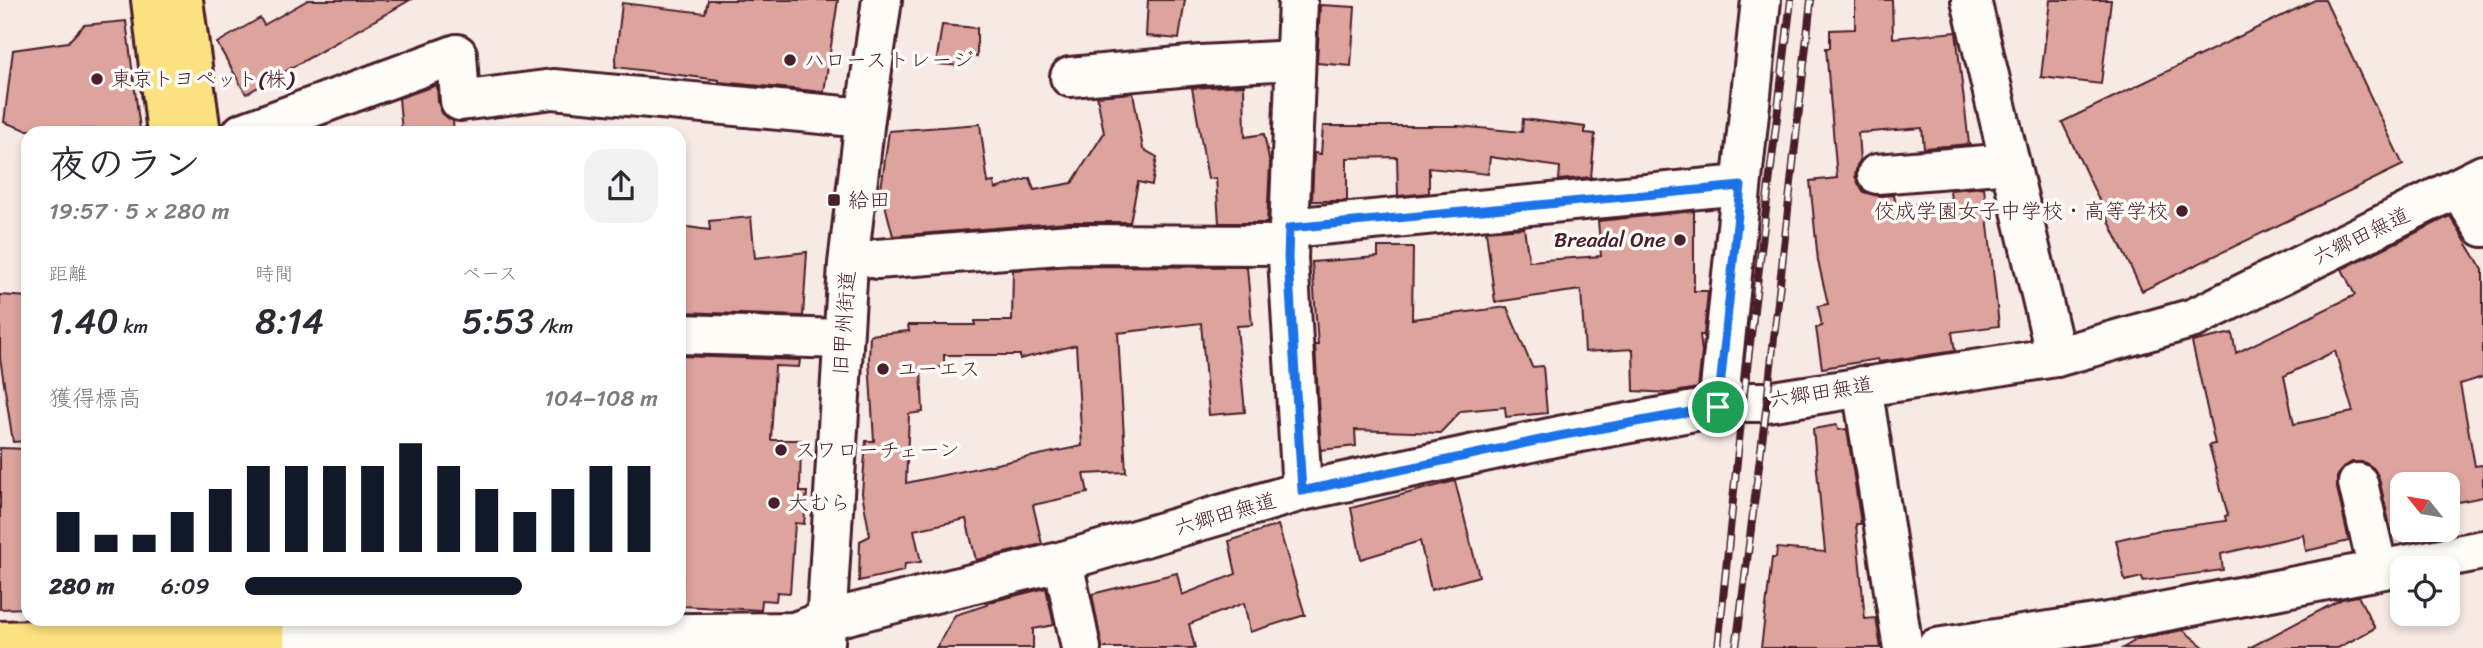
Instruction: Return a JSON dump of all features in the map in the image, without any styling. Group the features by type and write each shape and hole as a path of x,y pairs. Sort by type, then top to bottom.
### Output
{"main road":[{"path":"151,0 166,126"},
{"path":"183,0 200,126"},
{"path":"0,641 247,634"}],"street":[{"name":"旧甲州街道","path":"826,634 848,264 864,118 882,0"},
{"path":"1298,0 1289,237 1302,491"},
{"path":"1718,407 1761,0"},
{"path":"1970,0 2056,357"},
{"path":"261,126 457,54 460,100 553,89 864,118"},
{"path":"1070,77 1295,60"},
{"path":"1877,174 2010,163"},
{"path":"2470,182 2483,227"},
{"name":"六郷田無道","path":"247,634 291,637 521,627 826,634 1302,491 1559,436 1742,402 1767,402 2056,357 2194,318 2470,182"},
{"path":"877,259 1072,244 1289,237 1741,186"},
{"path":"686,334 843,339"},
{"path":"1862,386 1903,648"},
{"path":"2358,483 2378,570"},
{"path":"1936,648 2119,635 2378,570 2483,550"},
{"path":"1063,561 1081,648"}],"building":[{"path":"308,0 410,0 246,94 217,43 260,18 264,25"},
{"path":"708,0 838,0 824,92 719,82 615,67 622,3 705,13"},
{"path":"1148,0 1185,0 1179,39 1146,36"},
{"path":"1855,0 1892,0 1893,38 1956,32 1969,144 1924,148 1922,128 1858,133 1860,161 1855,176 1863,192 1878,196 1894,195 1896,205 1951,202 1950,190 1984,187 1999,326 1952,332 1955,351 1822,368 1816,328 1822,326 1818,306 1828,304 1818,261 1810,181 1837,178 1826,48 1830,48 1830,30 1855,29"},
{"path":"2050,0 2111,0 2101,84 2041,77"},
{"path":"2315,0 2325,0 2403,165 2142,291 2062,122"},
{"path":"1320,5 1355,7 1351,66 1317,63"},
{"path":"126,21 140,126 21,126 21,128 4,122 13,50 68,42 84,25"},
{"path":"942,25 977,28 977,57 964,55 963,66 936,64"},
{"path":"437,85 442,113 453,121 453,126 401,126 399,98"},
{"path":"1244,85 1245,137 1264,134 1270,164 1267,223 1219,223 1216,178 1208,179 1192,88"},
{"path":"1133,93 1143,149 1157,157 1152,185 1138,182 1130,222 1069,222 893,236 881,189 889,131 980,124 988,183 994,182 995,189 1030,178 1034,190 1072,183 1104,133 1097,96"},
{"path":"1523,119 1585,127 1585,133 1595,134 1591,177 1559,180 1560,167 1490,157 1488,174 1429,168 1429,193 1398,196 1397,157 1347,158 1347,201 1312,201 1314,153 1321,154 1323,126 1458,126 1522,132"},
{"path":"1694,211 1694,291 1708,291 1704,335 1700,335 1702,352 1698,388 1669,393 1634,391 1633,349 1585,352 1581,290 1495,302 1486,231 1524,228 1529,261 1601,256 1598,221"},
{"path":"2450,216 2483,270 2483,377 2460,384 2475,466 2483,465 2483,497 2460,502 2460,472 2390,472 2390,527 2379,478 2374,469 2364,462 2352,462 2343,468 2337,477 2349,541 2306,551 2303,535 2221,554 2223,570 2125,581 2116,540 2164,529 2226,521 2225,516 2228,515 2209,445 2215,444 2192,342 2232,333 2236,353 2355,295 2342,269","holes":["2335,351 2353,412 2294,424 2284,376"]},
{"path":"751,217 755,258 807,252 803,316 686,312 686,227 710,230 709,221"},
{"path":"1378,247 1413,247 1412,319 1507,307 1532,367 1543,366 1547,413 1506,417 1505,407 1461,411 1440,433 1355,430 1356,446 1321,450 1312,262 1378,257"},
{"path":"1072,266 1247,267 1252,325 1237,326 1245,412 1209,415 1201,323 1118,333 1126,472 1084,474 1088,493 1033,505 1042,544 976,560 966,519 914,530 921,562 905,564 904,571 859,581 860,541 870,536 862,493 866,441 874,441 870,335 909,331 908,325 975,325 975,321 1012,321 1013,270","holes":["1076,345 1082,446 906,483 909,414 923,412 921,368 944,367 944,355 1020,355 1020,359"]},
{"path":"0,295 21,296 21,441 13,442 0,358"},
{"path":"686,356 800,360 799,367 775,366 771,440 801,440 800,492 807,492 804,524 795,523 790,593 777,592 776,601 762,600 761,610 686,606"},
{"path":"1837,425 1838,430 1847,429 1861,524 1856,524 1865,619 1876,618 1881,648 1761,648 1772,558 1776,558 1777,548 1825,552 1813,429"},
{"path":"0,448 21,449 21,608 0,609"},
{"path":"1455,481 1479,576 1431,590 1420,541 1361,559 1351,508"},
{"path":"1278,525 1305,615 1250,632 1244,603 1189,624 1195,648 1102,648 1092,594 1177,573 1182,595 1236,574 1229,541"},
{"path":"1046,588 1054,625 1033,629 1033,648 936,648 955,615 987,605 986,603"},
{"path":"2358,596 2375,628 2338,648 2249,648 2342,599"},
{"path":"2183,630 2205,648 2123,648 2138,639"}],"railway":[{"path":"1718,648 1743,402 1791,0"},
{"path":"1736,648 1767,402 1811,0"}],"place":[{"name":"ハローストレージ","path":"790,60"},
{"name":"東京トヨペット(株)","path":"97,79"},
{"name":"給田","path":"834,200"},
{"name":"佼成学園女子中学校・高等学校","path":"2182,211"},
{"name":"Breadal One","path":"1680,240"},
{"name":"ユーエス","path":"883,369"},
{"name":"スワローチェーン","path":"781,450"},
{"name":"大むら","path":"774,503"}],"route":[{"path":"1741,186 1718,407 1559,436 1302,491 1288,258 1289,228 1741,186"}]}
